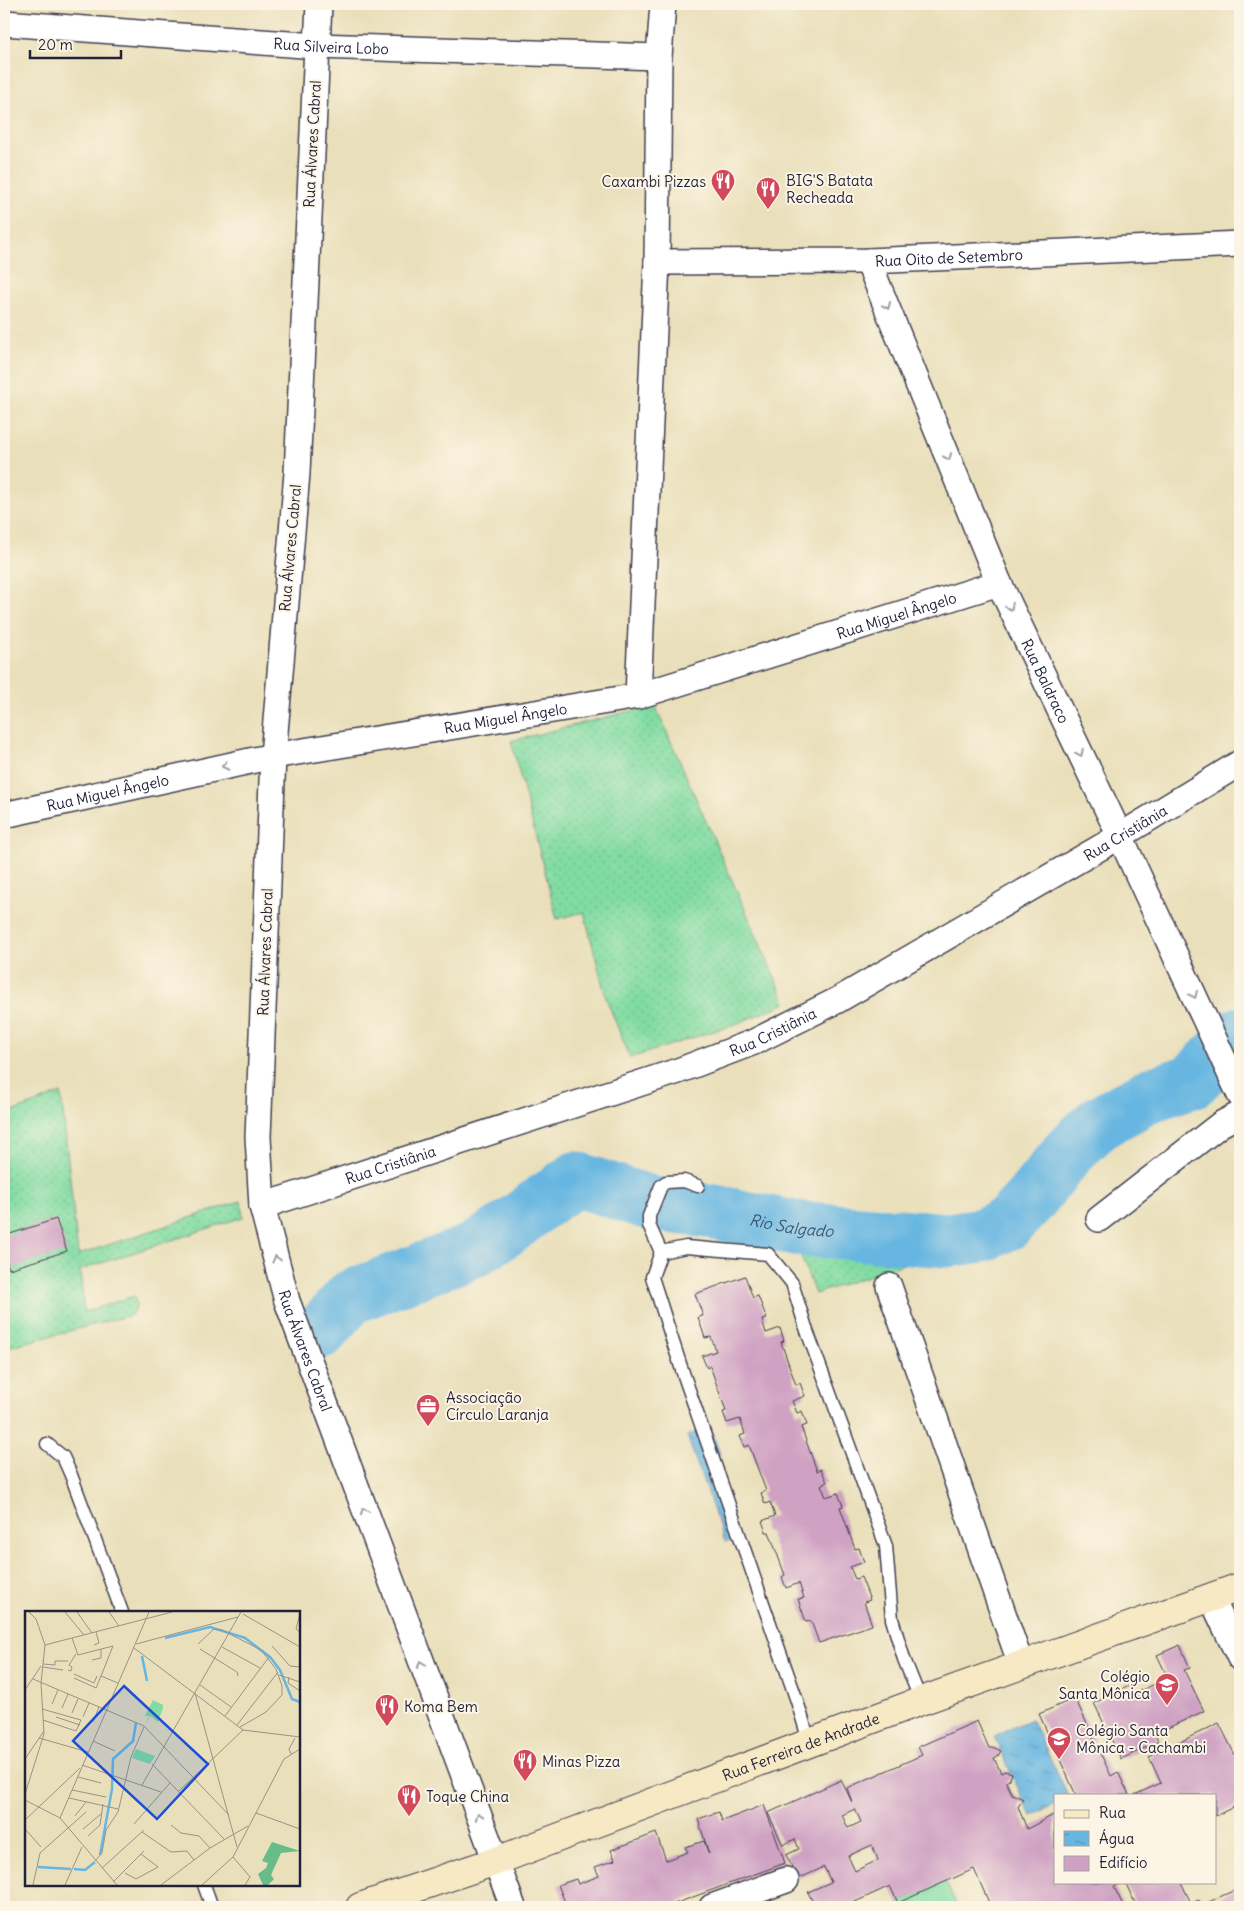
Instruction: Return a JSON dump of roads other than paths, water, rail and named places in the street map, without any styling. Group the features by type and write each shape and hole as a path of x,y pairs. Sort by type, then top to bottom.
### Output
{"street":[{"name":"Rua Álvares Cabral","path":"320,4 297,473 273,756 258,1137 262,1206 293,1318 513,1907"},
{"path":"638,696 657,262 659,57 662,4"},
{"name":"Rua Silveira Lobo","path":"4,23 317,46 659,57"},
{"name":"Rua Oito de Setembro","path":"657,262 868,261 1240,244"},
{"name":"Rua Baldraco","path":"868,261 999,583 1120,836 1240,1094"},
{"name":"Rua Miguel Ângelo","path":"4,815 273,756 638,696 999,583"},
{"name":"Rua Cristiânia","path":"262,1206 678,1071 754,1042 838,1000 1120,836 1240,763"},
{"path":"1099,1218 1221,1124 1240,1114"},
{"path":"889,1286 1021,1665"},
{"name":"Rua Ferreira de Andrade","path":"360,1907 496,1861 921,1701 1240,1587"},
{"path":"1211,1597 1240,1658"},
{"path":"712,1907 786,1880"}],"lane":[{"path":"698,1186 684,1181 666,1182 659,1191 649,1216 649,1225 661,1252 652,1277 810,1744"},
{"path":"661,1252 686,1247 768,1254 792,1283 886,1546 892,1619 904,1659 921,1701"},
{"path":"47,1444 62,1457 71,1475 122,1611"},
{"path":"204,1886 212,1907"}],"water":[{"path":"711,1428 720,1454 708,1459 737,1538 725,1542 687,1436"},
{"path":"1031,1719 1068,1794 1054,1794 1054,1804 1031,1816 994,1736"}],"waterway":[{"name":"Rio Salgado","path":"316,1333 321,1331 351,1297 474,1250 510,1227 576,1179 653,1204 715,1212 794,1228 947,1240 983,1235 1008,1223 1029,1201 1072,1148 1099,1123 1150,1095 1192,1081 1240,1034"}],"place":[{"name":"Caxambi Pizzas","path":"723,202"},
{"name":"BIG'S Batata Recheada","path":"768,210"},
{"name":"Associação Círculo Laranja","path":"428,1427"},
{"name":"Colégio Santa Mônica","path":"1167,1706"},
{"name":"Koma Bem","path":"387,1727"},
{"name":"Colégio Santa Mônica - Cachambi","path":"1059,1760"},
{"name":"Minas Pizza","path":"525,1782"},
{"name":"Toque China","path":"409,1817"}]}
